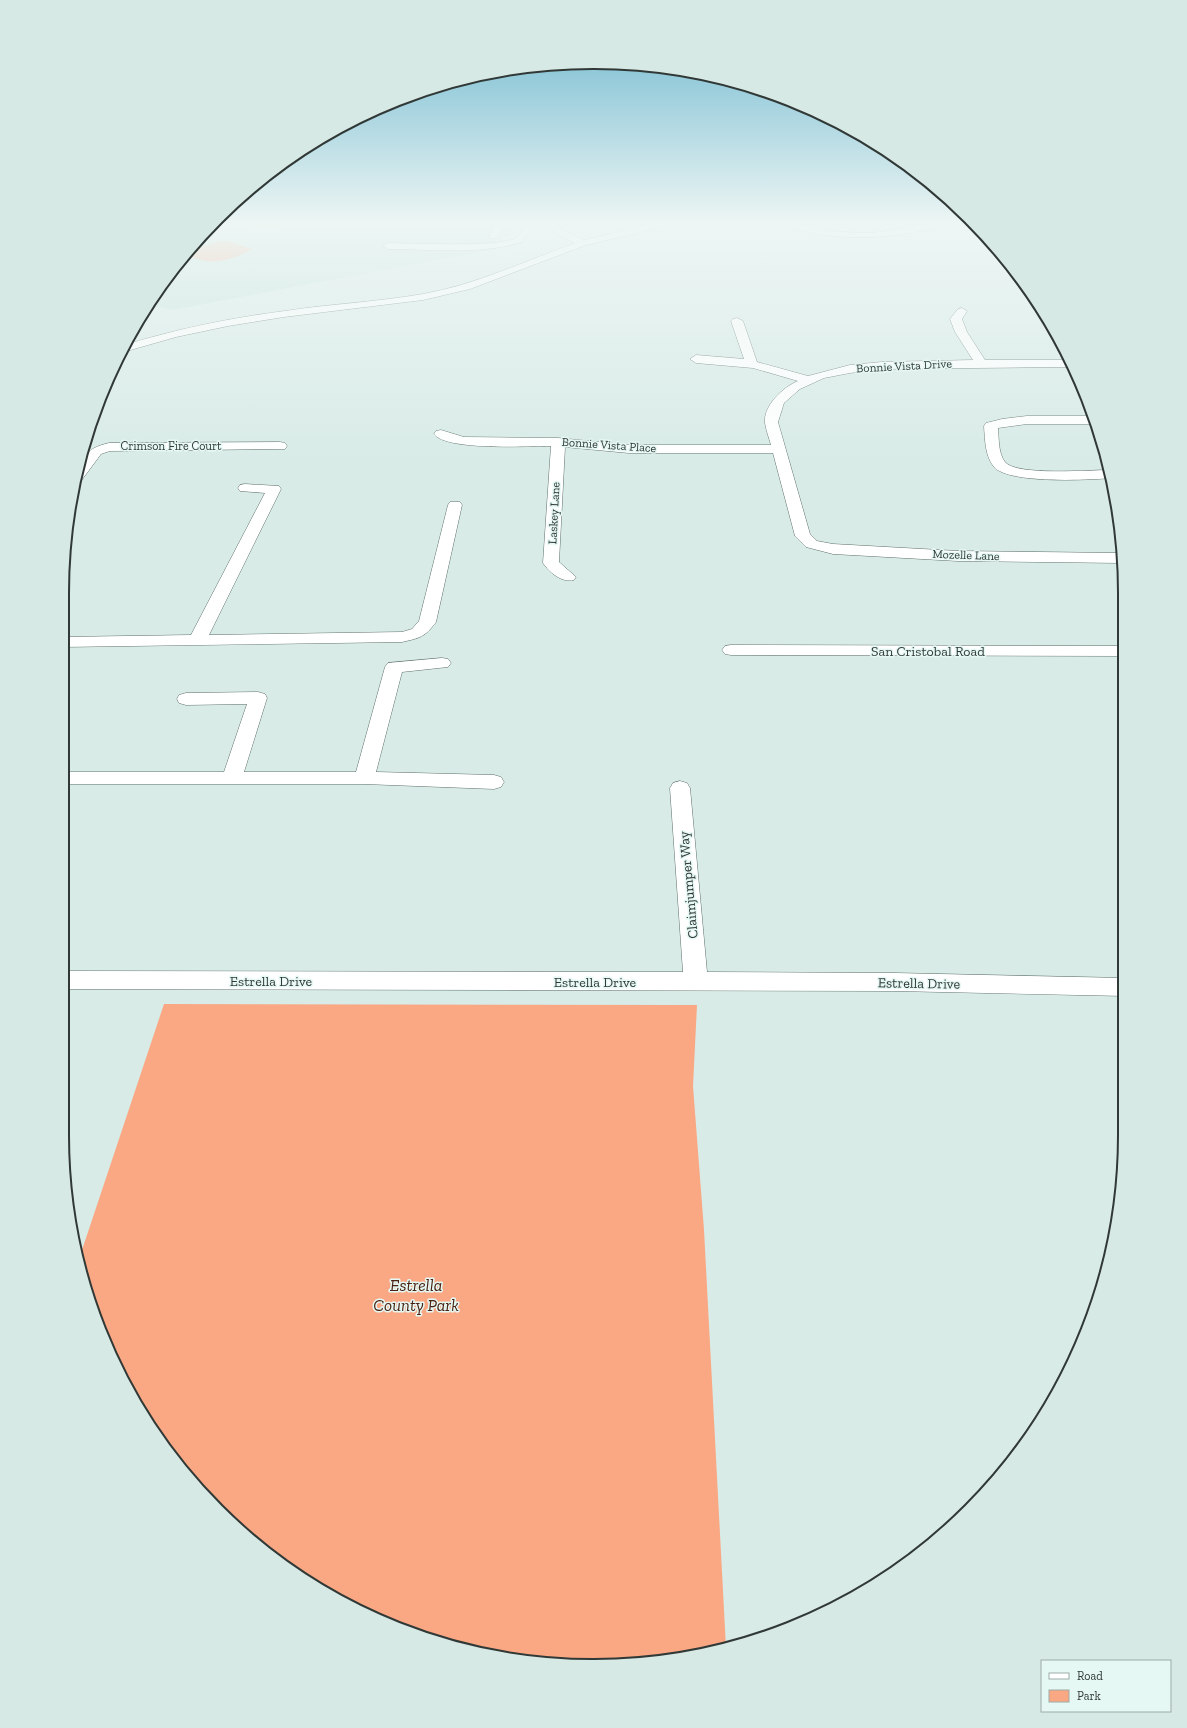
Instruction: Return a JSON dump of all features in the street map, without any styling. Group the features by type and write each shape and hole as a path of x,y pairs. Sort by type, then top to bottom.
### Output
{"street":[{"path":"131,347 174,334 228,323 284,314 376,304"},
{"path":"962,311 956,319 961,332 981,363"},
{"path":"737,321 751,362"},
{"path":"696,359 751,362 808,380"},
{"name":"Bonnie Vista Drive","path":"812,544 803,536 772,422 774,408 777,402 790,390 808,380 837,371 873,365 981,363 1065,364"},
{"path":"1088,420 1014,421 991,426 993,447 1000,465 1006,469 1022,473 1104,474"},
{"name":"Bonnie Vista Place","path":"441,434 451,439 464,442 558,442 629,450 779,449"},
{"name":"Laskey Lane","path":"558,442 551,563 568,577"},
{"name":"Crimson Fire Court","path":"85,466 96,451 109,447 280,446"},
{"path":"198,640 274,489 245,488"},
{"path":"69,642 402,637 418,633 427,622 455,505"},
{"name":"Mozelle Lane","path":"812,544 833,549 958,556 1117,558"},
{"name":"San Cristobal Road","path":"731,650 1118,651"},
{"path":"364,778 394,667 442,663"},
{"path":"186,699 258,698 232,778"},
{"path":"69,778 364,778 494,782"},
{"name":"Claimjumper Way","path":"680,788 696,982"},
{"name":"Estrella Drive","path":"69,980 895,982 1118,986"}],"shaded area":[{"path":"156,304 206,304 172,310 155,306"}],"green space":[{"name":"Estrella County Park","path":"164,1004 697,1005 693,1086 704,1230 726,1642 662,1655 628,1658 559,1658 525,1655 491,1649 425,1631 393,1619 331,1589 274,1551 248,1529 199,1480 177,1454 139,1397 123,1366 97,1303 82,1250"}]}
